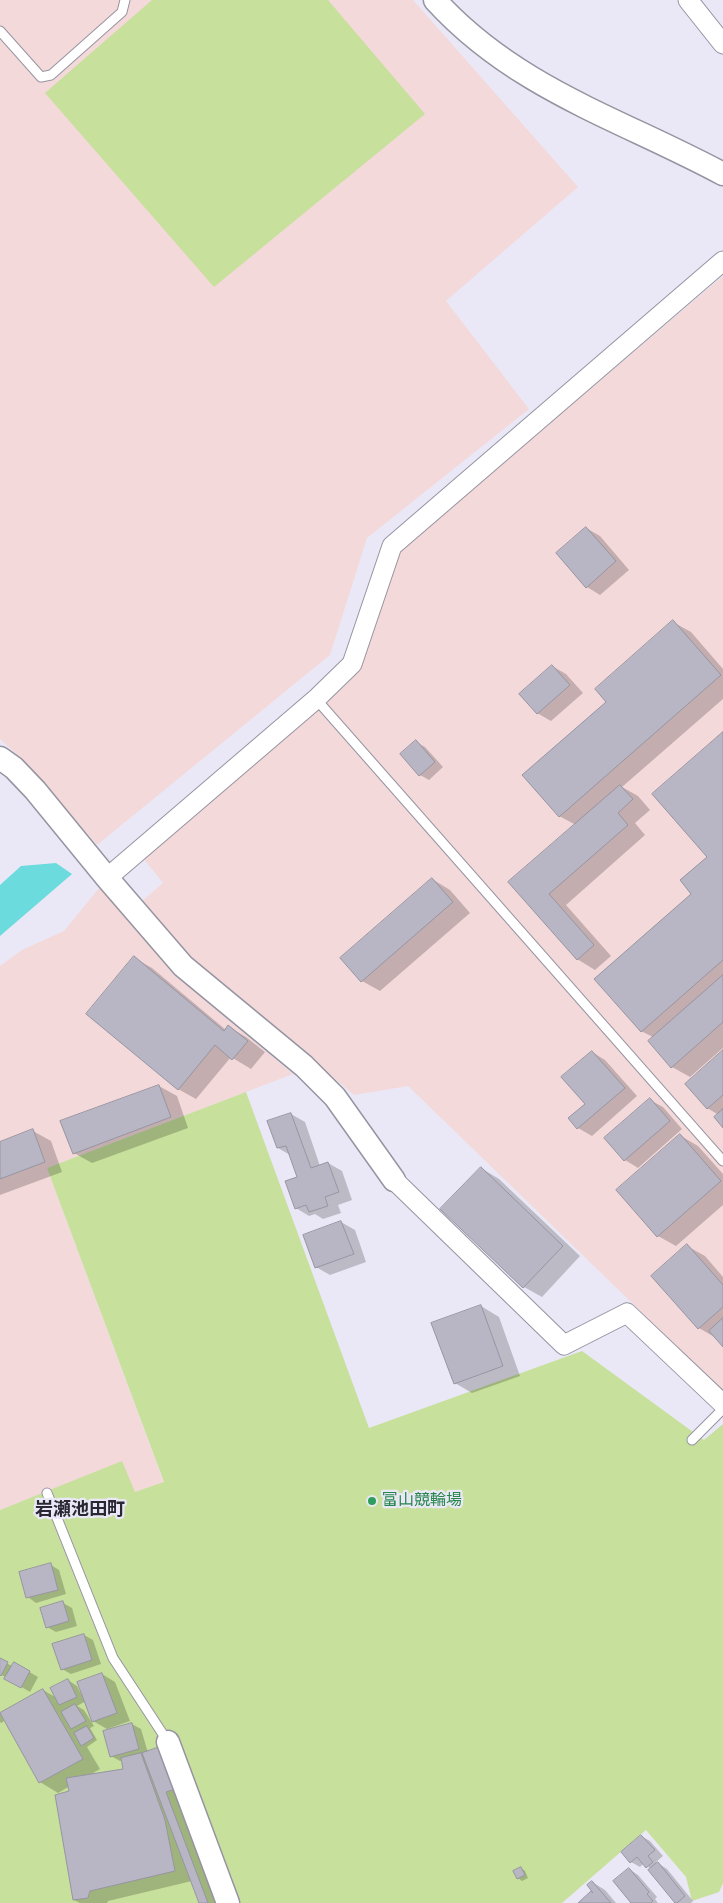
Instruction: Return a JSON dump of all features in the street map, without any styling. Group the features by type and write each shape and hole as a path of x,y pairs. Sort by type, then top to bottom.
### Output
{"street":[{"path":"435,0 494,54 531,79 585,108 680,151 723,174"},
{"path":"688,0 723,44"},
{"path":"106,878 316,699 352,664 392,546 723,260"},
{"path":"0,758 14,768 34,790 106,878 183,966 304,1066 334,1097 394,1180 564,1345 627,1313 723,1404"},
{"path":"168,1742 228,1903"}],"lane":[{"path":"0,31 41,77 51,75 122,12 125,0"},
{"path":"316,699 723,1161"},
{"path":"692,1440 723,1409"},
{"path":"47,1493 114,1658 168,1742"}],"shaded area":[{"path":"0,0 413,0 578,187 446,301 529,409 367,538 330,655 97,845 28,765 0,739"},
{"path":"723,276 723,1391 408,1086 354,1095 187,954 142,901 163,883 143,858 358,670 401,550"},
{"path":"100,887 170,970 293,1074 47,1168 164,1483 135,1493 122,1462 0,1510 0,966 22,950 64,931"}],"green space":[{"path":"152,0 328,0 425,114 214,287 45,93"},
{"name":"富山競輪場","path":"246,1092 369,1428 582,1351 704,1440 723,1424 723,1883 719,1892 692,1901 686,1877 646,1830 562,1903 0,1903 0,1510 122,1461 135,1492 164,1482 47,1168"}],"water":[{"path":"56,863 72,874 0,936 0,885 21,866"}],"building":[{"path":"586,527 616,561 586,588 556,553"},
{"path":"673,620 721,675 559,817 522,775 606,702 595,689"},
{"path":"552,665 570,685 537,714 519,694"},
{"path":"723,732 723,960 641,1032 594,979 691,894 680,880 707,857 652,794"},
{"path":"416,740 435,762 419,776 400,754"},
{"path":"620,785 633,799 618,813 628,825 549,894 594,945 577,960 508,882"},
{"path":"432,878 453,902 361,982 340,958"},
{"path":"134,956 224,1031 228,1025 248,1041 232,1060 215,1045 178,1090 86,1014"},
{"path":"723,975 723,1022 671,1068 648,1041"},
{"path":"723,1050 723,1095 707,1109 685,1084"},
{"path":"592,1051 625,1088 577,1129 568,1118 585,1104 561,1077"},
{"path":"159,1085 171,1117 73,1154 60,1121"},
{"path":"650,1098 670,1121 624,1161 604,1138"},
{"path":"723,1109 723,1128 714,1117"},
{"path":"291,1113 311,1168 328,1162 339,1192 325,1197 328,1206 309,1212 306,1205 295,1209 285,1181 297,1177 286,1146 277,1148 267,1121"},
{"path":"33,1129 45,1162 0,1179 0,1142"},
{"path":"680,1134 721,1181 657,1237 616,1190"},
{"path":"481,1167 563,1246 523,1288 440,1209"},
{"path":"341,1221 354,1254 315,1268 303,1235"},
{"path":"687,1244 723,1285 723,1307 698,1329 651,1276"},
{"path":"481,1305 503,1366 454,1384 431,1323"},
{"path":"723,1318 723,1347 709,1331"},
{"path":"51,1563 58,1590 26,1598 19,1572"},
{"path":"63,1601 69,1621 46,1628 40,1608"},
{"path":"84,1634 92,1660 61,1670 52,1644"},
{"path":"0,1658 8,1662 1,1676 0,1675"},
{"path":"14,1662 30,1671 21,1688 4,1679"},
{"path":"102,1673 117,1713 92,1722 77,1682"},
{"path":"68,1679 77,1697 59,1705 50,1688"},
{"path":"43,1689 83,1759 39,1783 0,1713"},
{"path":"75,1704 86,1721 71,1729 61,1712"},
{"path":"132,1723 139,1749 110,1757 103,1731"},
{"path":"87,1726 94,1738 81,1746 74,1733"},
{"path":"160,1747 176,1789 166,1792 208,1903 199,1903 142,1753"},
{"path":"141,1753 165,1820 175,1871 90,1891 88,1898 73,1900 55,1795 69,1791 66,1778 123,1769 121,1758"},
{"path":"641,1835 655,1850 648,1856 653,1862 646,1868 637,1857 630,1863 621,1852"},
{"path":"658,1862 685,1896 677,1903 675,1903 648,1870"},
{"path":"521,1867 525,1875 517,1879 513,1871"},
{"path":"629,1868 649,1892 647,1894 653,1901 651,1903 631,1903 613,1881"},
{"path":"592,1881 611,1903 578,1903 591,1891 593,1893 587,1885"}],"place":[{"name":"富山競輪場","path":"372,1501"}],"district":[{"name":"岩瀬池田町","path":"80,1510"}]}
